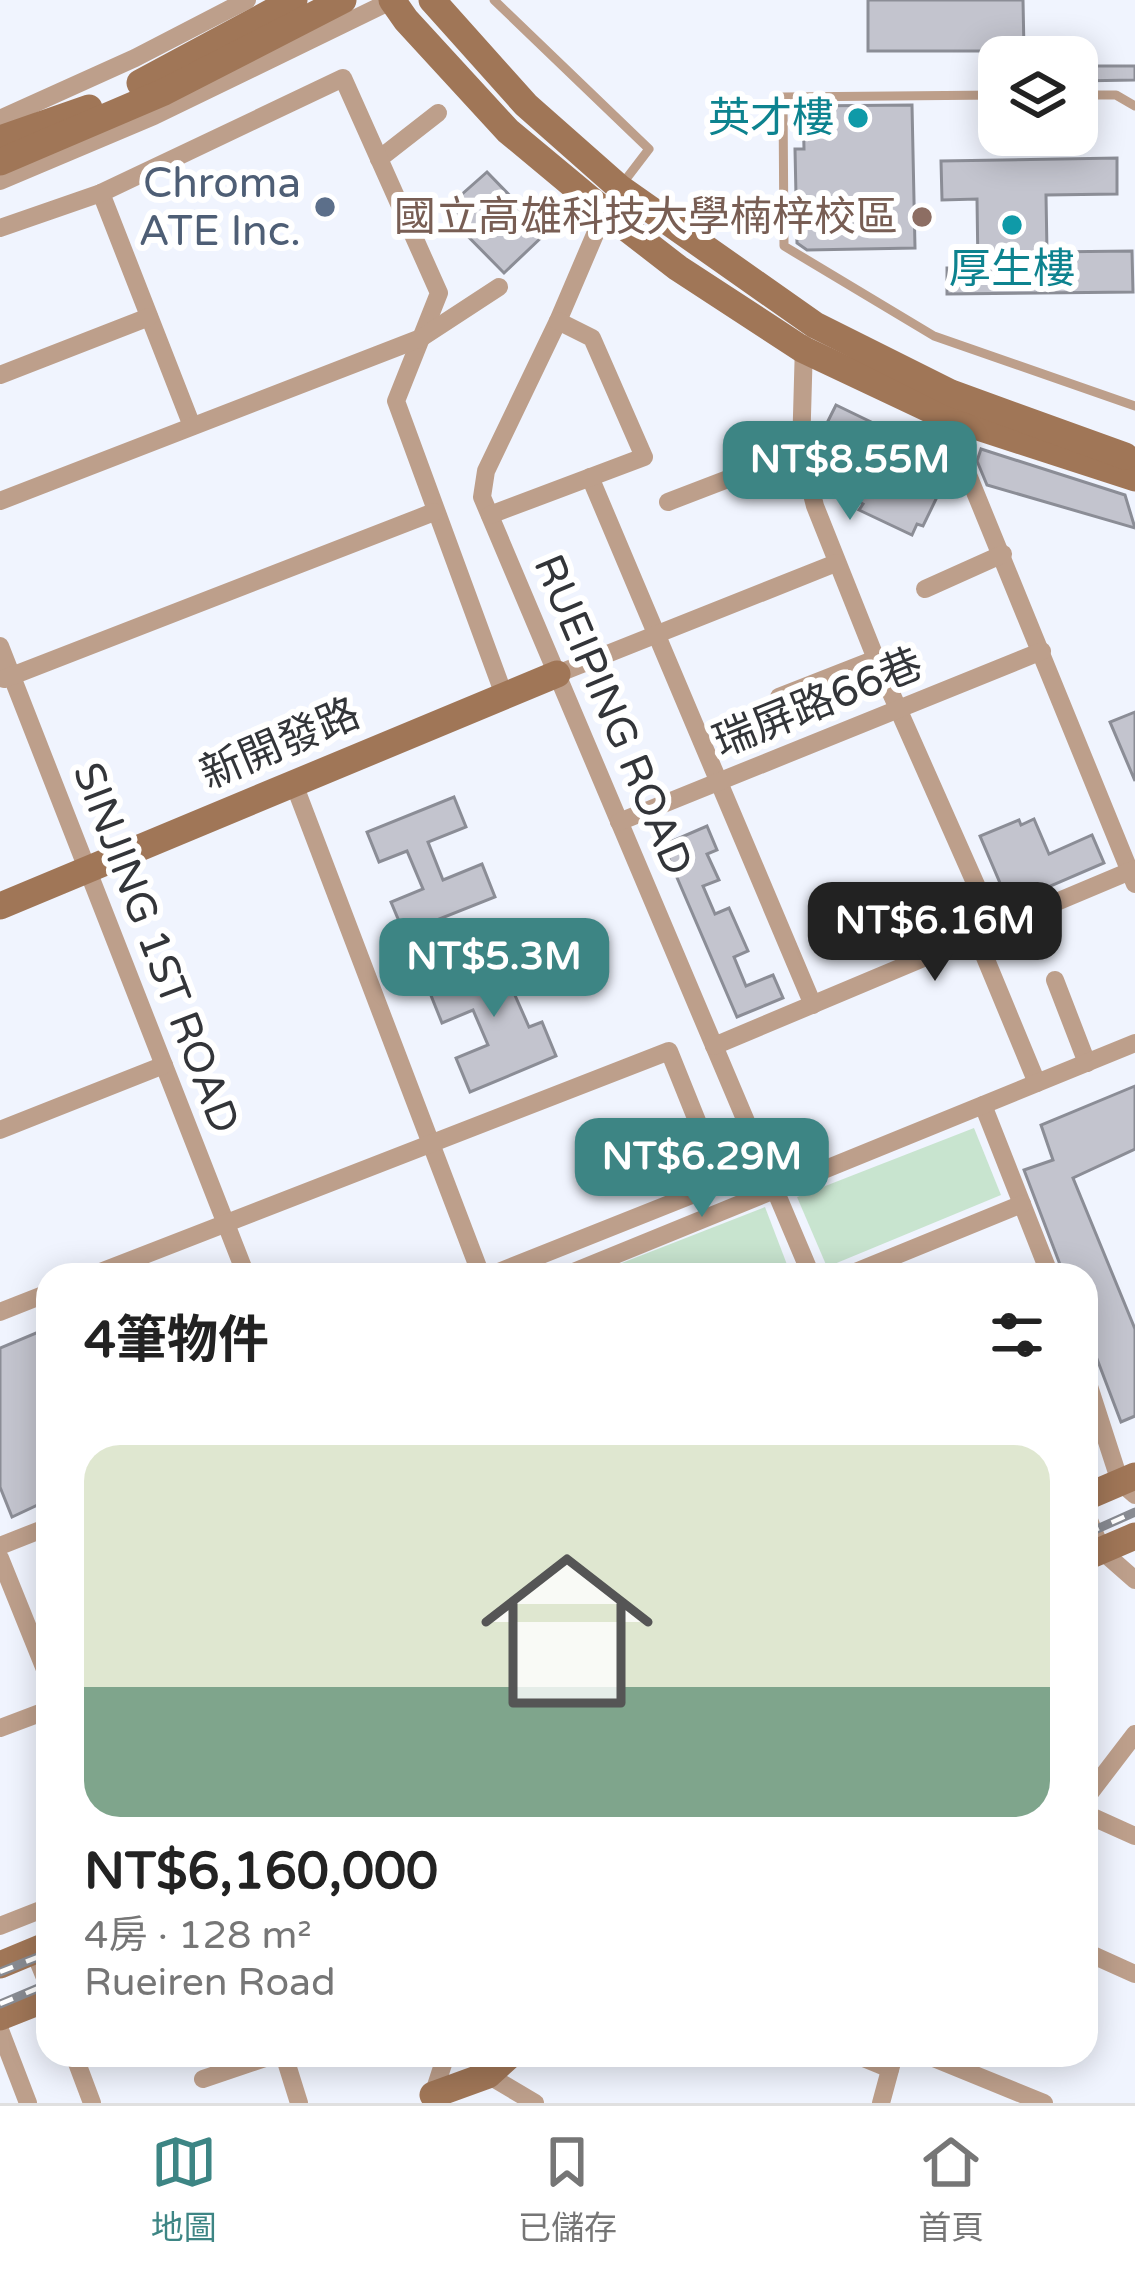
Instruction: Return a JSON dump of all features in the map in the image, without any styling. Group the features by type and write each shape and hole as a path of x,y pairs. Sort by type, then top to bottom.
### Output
{"street":[{"path":"0,119 135,58 247,0"},
{"path":"0,139 83,110 294,0"},
{"path":"0,162 164,92 343,0"},
{"path":"0,182 154,116 393,0 508,130 611,199"},
{"path":"432,0 678,268 947,404 1135,478"},
{"path":"0,228 100,193 343,78 439,293 396,401 504,695"},
{"path":"379,159 438,113"},
{"path":"100,193 191,426"},
{"name":"RUEIPING ROAD","path":"611,199 481,484 556,674 806,1263"},
{"path":"0,501 421,338 499,287"},
{"path":"0,375 149,317"},
{"path":"490,514 644,457 592,338 558,321"},
{"path":"808,337 801,451 815,506 987,934 1037,1083"},
{"path":"947,404 1135,459"},
{"path":"714,1046 1134,875 947,404"},
{"path":"668,502 801,451"},
{"path":"590,477 813,1005"},
{"path":"6,678 434,512"},
{"path":"926,589 1003,554"},
{"path":"556,674 836,563"},
{"name":"SINJING 1ST ROAD","path":"0,646 6,678 88,871 241,1263"},
{"name":"瑞屏路66巷","path":"619,822 1042,651"},
{"path":"779,698 876,658"},
{"name":"新開發路","path":"0,906 556,674"},
{"path":"294,784 477,1263"},
{"path":"1054,980 1087,1063"},
{"path":"596,1263 1135,1043"},
{"path":"123,1263 669,1051 722,1183 521,1263"},
{"path":"0,1130 164,1065"},
{"path":"983,1105 1045,1263"},
{"path":"877,1263 1022,1204"},
{"path":"0,1312 36,1298"},
{"path":"1098,1406 1130,1484 1098,1493"},
{"path":"0,1546 36,1532"},
{"path":"1098,1552 1135,1536"},
{"path":"1098,1557 1135,1580"},
{"path":"0,1558 36,1647"},
{"path":"0,1728 36,1714"},
{"path":"1098,1782 1135,1734"},
{"path":"1098,1819 1135,1836"},
{"path":"0,1926 36,1911"},
{"path":"0,1964 36,1950"},
{"path":"1098,1957 1135,1974"},
{"path":"28,2103 1,2034 36,2007"},
{"path":"78,2067 92,2103"},
{"path":"203,2079 238,2067"},
{"path":"288,2067 299,2103"},
{"path":"433,2100 443,2067"},
{"path":"433,2100 497,2067"},
{"path":"881,2103 891,2067"},
{"path":"956,2067 1044,2103"},
{"path":"488,2075 535,2103"}],"lane":[{"path":"494,0 649,149 611,199"},
{"path":"1098,94 1115,94 1135,106"},
{"path":"978,95 783,97 784,246 934,336 1135,406"}],"green space":[{"path":"974,1128 1001,1195 837,1263 825,1263 797,1197"},
{"path":"765,1207 786,1263 622,1263"}],"building":[{"path":"868,0 1023,0 1024,36 978,36 978,51 868,51"},
{"path":"1098,66 1135,66 1135,80 1098,81"},
{"path":"912,105 915,248 807,250 797,243 795,149 804,149 803,106"},
{"name":"厚生樓","path":"1117,158 1117,194 1046,195 1047,252 1132,251 1133,292 947,294 947,268 978,268 977,199 942,200 941,161"},
{"path":"487,172 546,233 504,273 443,211"},
{"path":"836,405 902,437 886,470 938,495 923,526 917,524 912,535 859,510 863,504 856,500 864,483 819,461 831,436 823,431"},
{"path":"981,449 1125,495 1135,528 987,485 977,461"},
{"path":"1135,712 1135,781 1110,722"},
{"path":"454,797 466,827 428,842 443,880 482,864 495,897 404,933 391,902 423,889 407,851 379,862 367,832"},
{"path":"1034,819 1049,854 1092,835 1104,863 1009,904 980,836"},
{"path":"707,826 717,850 707,854 719,880 703,886 715,914 729,908 748,951 734,957 746,986 773,975 783,998 737,1017 663,845"},
{"path":"518,951 533,986 514,993 529,1027 542,1022 556,1056 470,1092 456,1058 488,1045 473,1010 442,1023 428,988"},
{"path":"1135,1086 1135,1149 1073,1178 1135,1329 1135,1416 1121,1422 1098,1362 1098,1263 1059,1263 1024,1170 1053,1160 1041,1125"},
{"path":"36,1333 36,1506 12,1517 0,1487 0,1348"}],"railway":[{"path":"1098,1529 1135,1512"},
{"path":"0,1972 36,1958"},
{"path":"0,2004 36,1989"}],"place":[{"name":"英才樓","path":"858,118"},
{"name":"Chroma ATE Inc.","path":"325,207"},
{"name":"國立高雄科技大學楠梓校區","path":"922,217"},
{"name":"厚生樓","path":"1012,225"}]}
